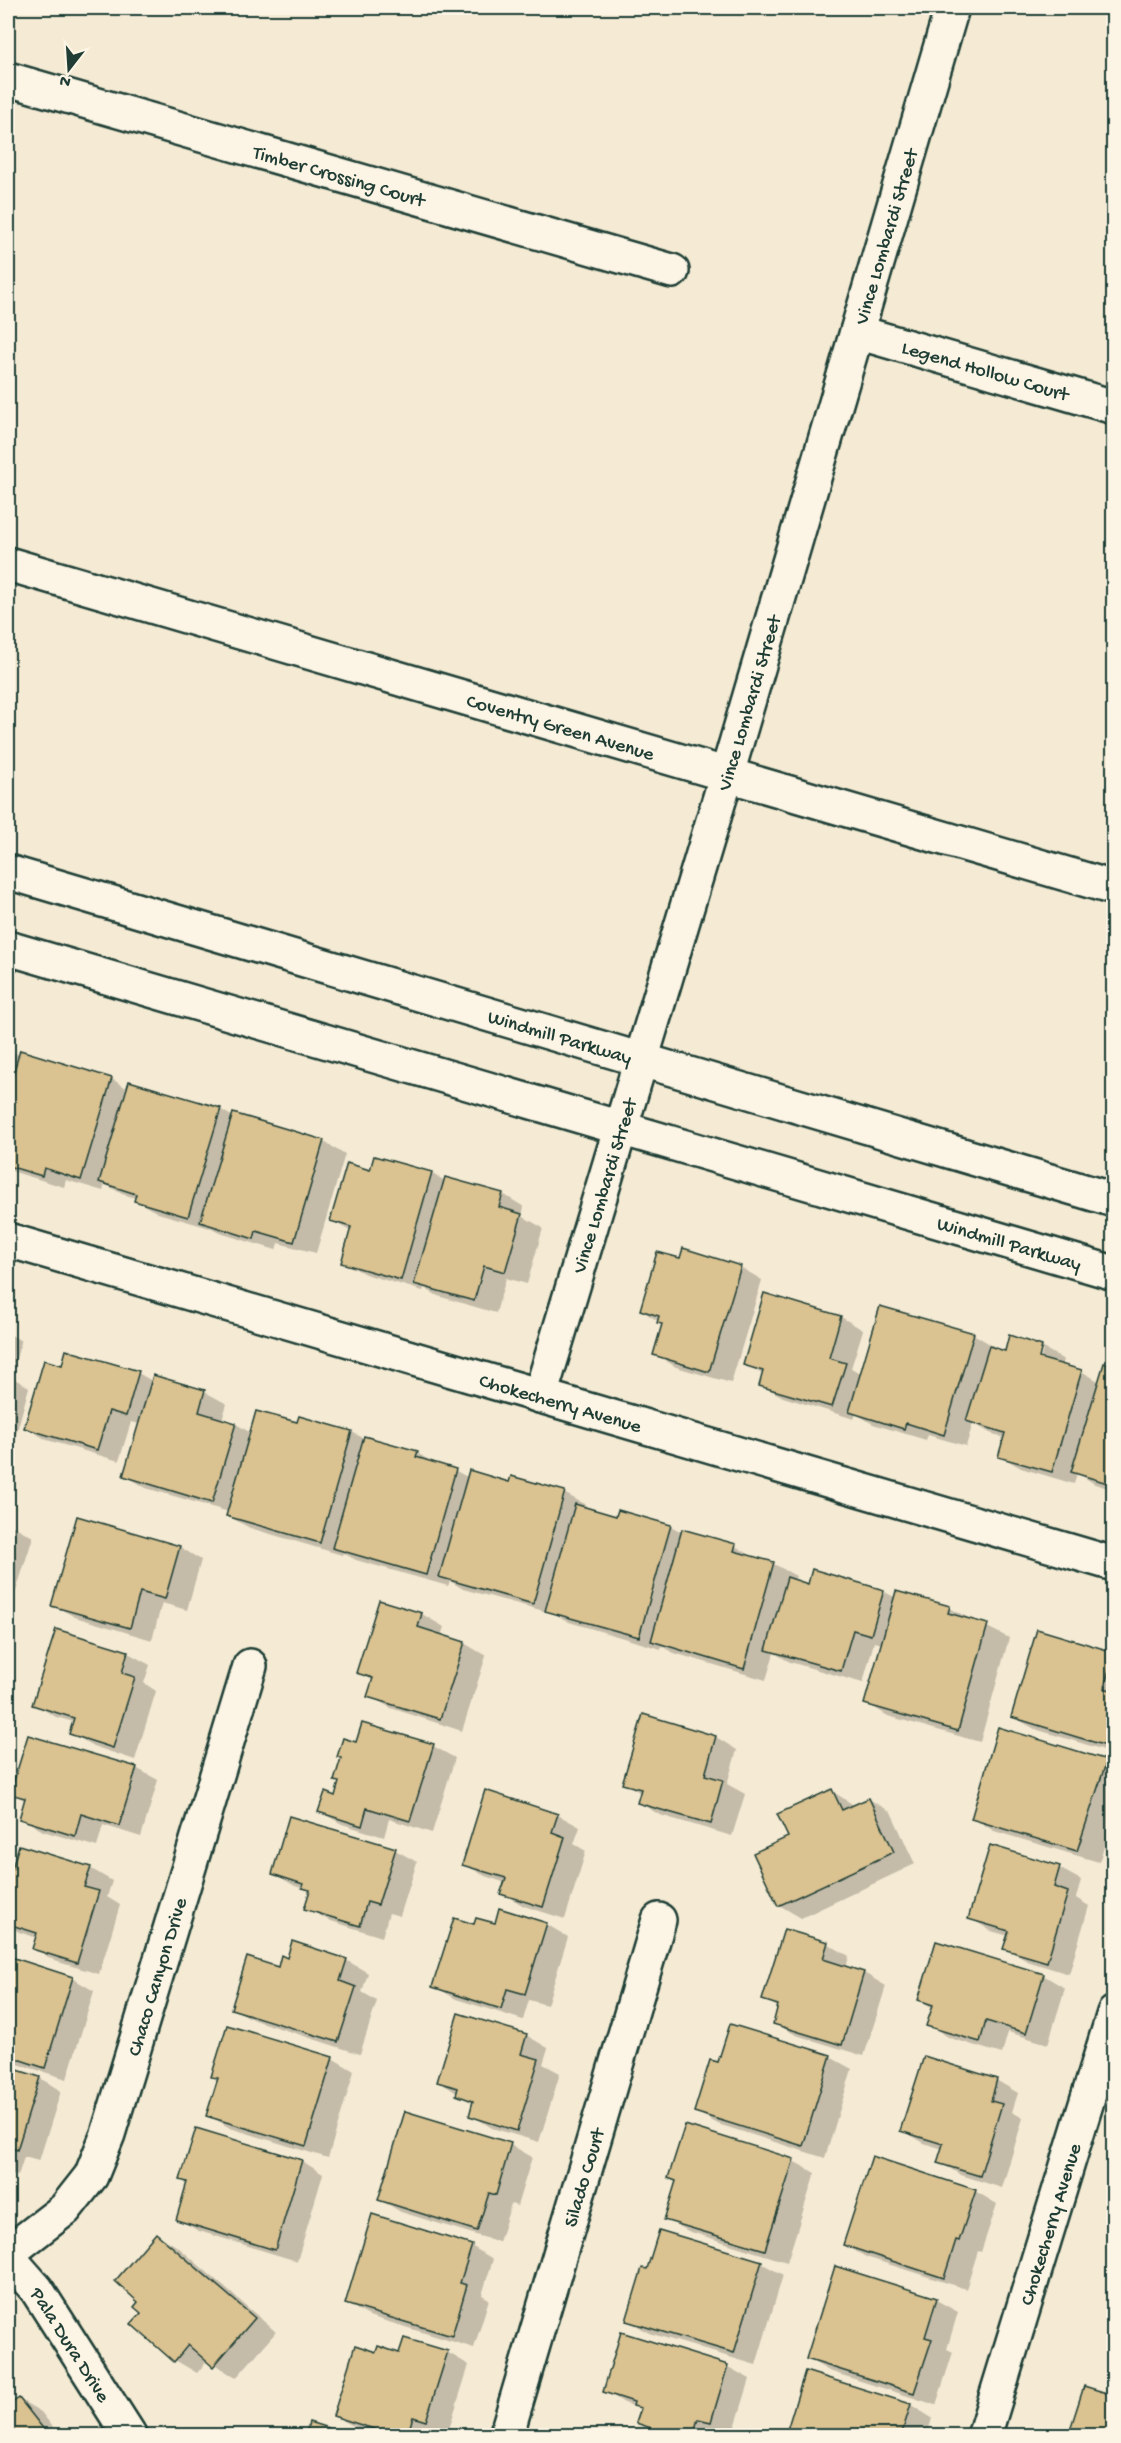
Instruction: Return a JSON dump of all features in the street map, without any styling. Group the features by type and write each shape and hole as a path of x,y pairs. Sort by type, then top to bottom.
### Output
{"street":[{"name":"Vince Lombardi Street","path":"540,1396 728,774 952,8"},
{"name":"Timber Crossing Court","path":"8,79 672,271"},
{"name":"Legend Hollow Court","path":"857,332 1113,407"},
{"name":"Coventry Green Avenue","path":"8,564 1113,888"},
{"name":"Windmill Parkway","path":"8,872 1113,1200"},
{"name":"Windmill Parkway","path":"8,948 1113,1273"},
{"name":"Chokecherry Avenue","path":"8,1240 1113,1564"},
{"name":"Chaco Canyon Drive","path":"8,2255 65,2209 91,2176 108,2134 250,1666"},
{"name":"Silado Court","path":"506,2436 659,1920"},
{"name":"Chokecherry Avenue","path":"984,2436 1113,2013"},
{"name":"Pala Dura Drive","path":"8,2255 37,2290 130,2436"}],"building":[{"path":"20,1050 112,1078 81,1180 44,1168 42,1176 8,1166 8,1093"},
{"path":"129,1081 221,1108 188,1217 134,1201 136,1194 99,1182"},
{"path":"233,1113 324,1140 294,1242 256,1231 254,1239 200,1222"},
{"path":"374,1156 432,1172 401,1280 341,1263 351,1227 330,1221 347,1163 370,1170"},
{"path":"445,1177 503,1193 499,1207 522,1214 505,1272 484,1266 474,1301 414,1284"},
{"path":"683,1248 741,1266 709,1372 653,1355 662,1324 657,1323 659,1316 640,1310 657,1252 680,1258"},
{"path":"764,1293 841,1316 829,1358 846,1363 832,1407 759,1386 763,1371 743,1365"},
{"path":"880,1306 974,1333 944,1435 906,1423 904,1429 849,1412"},
{"path":"1009,1335 1042,1346 1039,1358 1082,1370 1052,1472 998,1457 1005,1433 966,1421 989,1346 1005,1351"},
{"path":"66,1350 139,1371 126,1416 109,1411 97,1450 24,1428 44,1360 62,1365"},
{"path":"1104,1363 1114,1366 1114,1485 1071,1472"},
{"path":"153,1375 205,1390 199,1412 236,1423 212,1503 123,1476"},
{"path":"256,1411 297,1422 299,1416 352,1431 320,1543 226,1516"},
{"path":"364,1436 418,1451 416,1457 456,1469 426,1575 332,1548"},
{"path":"469,1470 509,1482 511,1476 565,1491 533,1604 439,1577"},
{"path":"575,1504 616,1516 618,1510 671,1525 639,1637 545,1611"},
{"path":"77,1516 180,1546 165,1599 140,1592 130,1628 51,1606"},
{"path":"682,1529 736,1544 734,1551 774,1562 744,1669 651,1641"},
{"path":"812,1569 884,1590 871,1635 853,1630 841,1671 766,1650 787,1577 808,1584"},
{"path":"896,1591 950,1606 948,1613 988,1624 958,1731 864,1704"},
{"path":"379,1600 422,1613 418,1627 465,1642 440,1719 367,1697 373,1678 356,1673"},
{"path":"56,1629 128,1651 122,1673 135,1677 113,1748 69,1734 74,1718 32,1705"},
{"path":"1037,1629 1114,1652 1104,1688 1114,1691 1113,1748 1011,1717"},
{"path":"643,1714 716,1736 705,1775 723,1780 711,1824 637,1803 641,1789 622,1784"},
{"path":"362,1723 434,1744 410,1821 367,1808 362,1826 318,1812 325,1792 335,1796 339,1782 334,1781 341,1758 337,1757 343,1738 356,1742"},
{"path":"998,1727 1107,1760 1077,1851 971,1819"},
{"path":"28,1735 137,1767 119,1826 81,1814 75,1836 19,1819 25,1798 10,1794"},
{"path":"832,1789 842,1810 869,1798 894,1852 778,1906 753,1853 788,1837 777,1814"},
{"path":"485,1790 558,1814 552,1832 565,1837 543,1907 500,1894 506,1878 462,1865"},
{"path":"289,1816 396,1848 378,1905 367,1902 360,1926 304,1909 310,1890 302,1888 303,1884 272,1874"},
{"path":"19,1845 91,1867 84,1887 99,1891 77,1963 32,1949 37,1933 8,1924 8,1882"},
{"path":"990,1845 1060,1866 1054,1887 1068,1892 1047,1962 1003,1949 1009,1931 968,1919"},
{"path":"499,1908 547,1923 525,1994 507,1989 501,2009 432,1987 454,1918 474,1924 476,1918 495,1923"},
{"path":"784,1929 828,1942 823,1959 864,1972 842,2045 773,2024 778,2005 762,2000"},
{"path":"292,1941 347,1959 340,1981 356,1987 338,2042 231,2009 247,1957 278,1967 281,1955 287,1958"},
{"path":"936,1941 1044,1974 1026,2033 986,2021 980,2042 926,2026 933,2005 918,2000"},
{"path":"8,1956 73,1977 45,2068 8,2056"},
{"path":"458,2013 527,2034 521,2054 539,2059 517,2131 469,2116 473,2101 456,2095 458,2088 437,2082"},
{"path":"730,2024 831,2055 803,2146 694,2112 710,2060 718,2062"},
{"path":"227,2025 333,2057 306,2146 206,2116 218,2078 211,2077"},
{"path":"924,2056 997,2079 991,2101 1002,2104 980,2176 937,2163 943,2144 900,2131"},
{"path":"8,2067 40,2077 17,2150 8,2147"},
{"path":"405,2111 511,2143 496,2195 489,2193 477,2231 378,2200"},
{"path":"685,2125 794,2159 765,2250 664,2220 676,2181 668,2178"},
{"path":"196,2128 302,2160 275,2250 176,2220 187,2182 180,2180"},
{"path":"872,2156 976,2190 944,2278 843,2245"},
{"path":"372,2214 472,2245 460,2283 467,2285 452,2336 345,2304"},
{"path":"659,2230 762,2261 734,2353 626,2321 642,2268 647,2269"},
{"path":"156,2233 255,2318 213,2367 188,2345 174,2362 131,2324 141,2313 134,2307 138,2302 115,2281"},
{"path":"835,2266 937,2298 925,2337 932,2339 914,2393 806,2359"},
{"path":"1114,2284 1114,2305 1107,2303"},
{"path":"621,2332 728,2365 711,2422 698,2419 693,2436 675,2436 636,2423 641,2408 633,2406 634,2402 603,2392"},
{"path":"404,2338 448,2351 426,2421 413,2417 407,2436 396,2436 333,2416 355,2345 376,2352 378,2346 399,2353"},
{"path":"805,2371 911,2404 901,2436 798,2436 799,2433 787,2430"},
{"path":"1084,2386 1113,2395 1114,2393 1114,2436 1068,2436"},
{"path":"19,2398 49,2436 8,2436 8,2406"},
{"path":"309,2422 354,2436 305,2436"}]}
